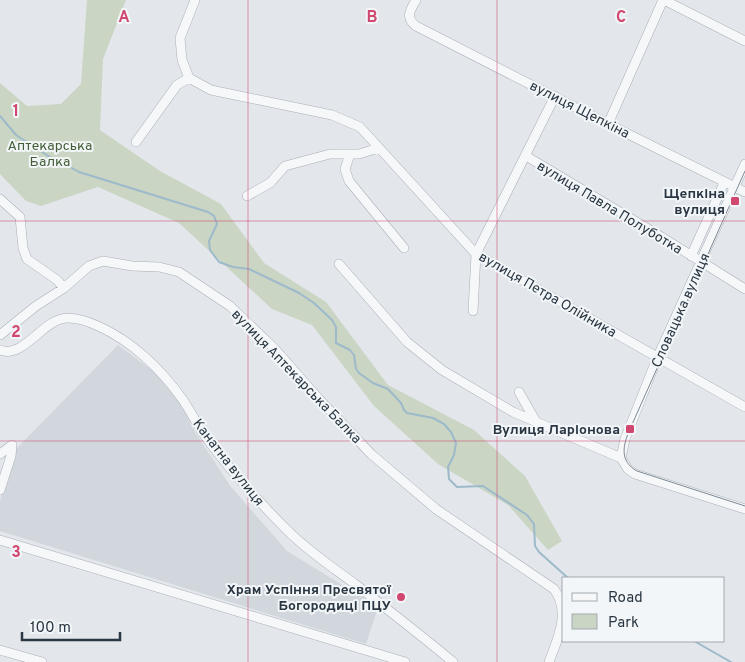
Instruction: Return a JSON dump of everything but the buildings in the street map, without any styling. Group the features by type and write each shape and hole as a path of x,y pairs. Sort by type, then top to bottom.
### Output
{"street":[{"path":"136,142 177,85 189,78 182,60 180,38 195,0"},
{"name":"вулиця Щепкіна","path":"416,0 409,10 408,16 416,26 745,192"},
{"path":"608,124 664,0 745,41"},
{"name":"вулиця Петра Олійника","path":"189,78 211,90 332,115 360,127 476,254 745,407"},
{"path":"473,311 476,254 555,96"},
{"path":"247,196 270,182 285,166 330,154 359,154 378,148"},
{"path":"350,154 345,169 350,181 404,248"},
{"name":"вулиця Павла Полуботка","path":"526,156 745,289"},
{"name":"Словацька вулиця","path":"621,458 625,439 658,356 745,164"},
{"name":"Словацька вулиця","path":"691,256 724,183"},
{"path":"0,199 20,217 23,248 27,259 57,280 64,288 36,306 0,335"},
{"name":"вулиця Аптекарська Балка","path":"64,288 89,266 103,261 132,266 159,267 179,272 230,306 274,348 371,454 436,509 554,589 562,604"},
{"path":"339,264 407,342 442,370 513,412 621,458 628,470 635,474 745,509"},
{"name":"Канатна вулиця","path":"0,350 6,353 16,350 53,322 69,318 88,322 122,340 147,359 161,373 183,400 211,443 286,530 310,552 352,582 453,662"},
{"path":"519,392 535,420"},
{"path":"0,454 12,446 0,490"},
{"path":"0,540 405,662"},
{"name":"вулиця Аптекарська Балка","path":"548,662 562,622"},
{"path":"0,650 42,662"}],"shaded area":[{"path":"118,345 157,374 177,396 195,432 231,487 287,551 378,607 366,644 0,531 0,501 17,448"}],"green space":[{"name":"Аптекарська Балка","path":"87,0 126,0 103,59 100,130 160,171 221,204 264,263 326,302 388,385 474,430 525,476 562,541 548,550 508,505 438,464 374,406 312,325 272,309 179,223 98,187 41,206 26,201 0,174 0,83 27,106 61,104 81,84"}],"waterway":[{"path":"0,116 16,135 59,163 61,162 79,172 208,212 214,216 217,224 209,241 210,250 219,262 233,267 249,269 299,293 314,303 332,320 336,327 336,343 350,350 354,355 356,369 359,373 373,383 388,389 401,403 407,413 433,418 444,424 451,432 456,443 454,455 448,467 449,479 457,487 483,486 527,515 534,524 535,546 539,552 567,577"},
{"path":"696,642 731,662"}],"tram line":[{"path":"745,171 630,429 624,447 627,462 637,471 745,506"}],"place":[{"name":"Щепкіна вулиця","path":"735,201"},
{"name":"Вулиця Ларіонова","path":"630,429"},
{"name":"Храм Успіння Пресвятої Богородиці ПЦУ","path":"401,597"}]}
